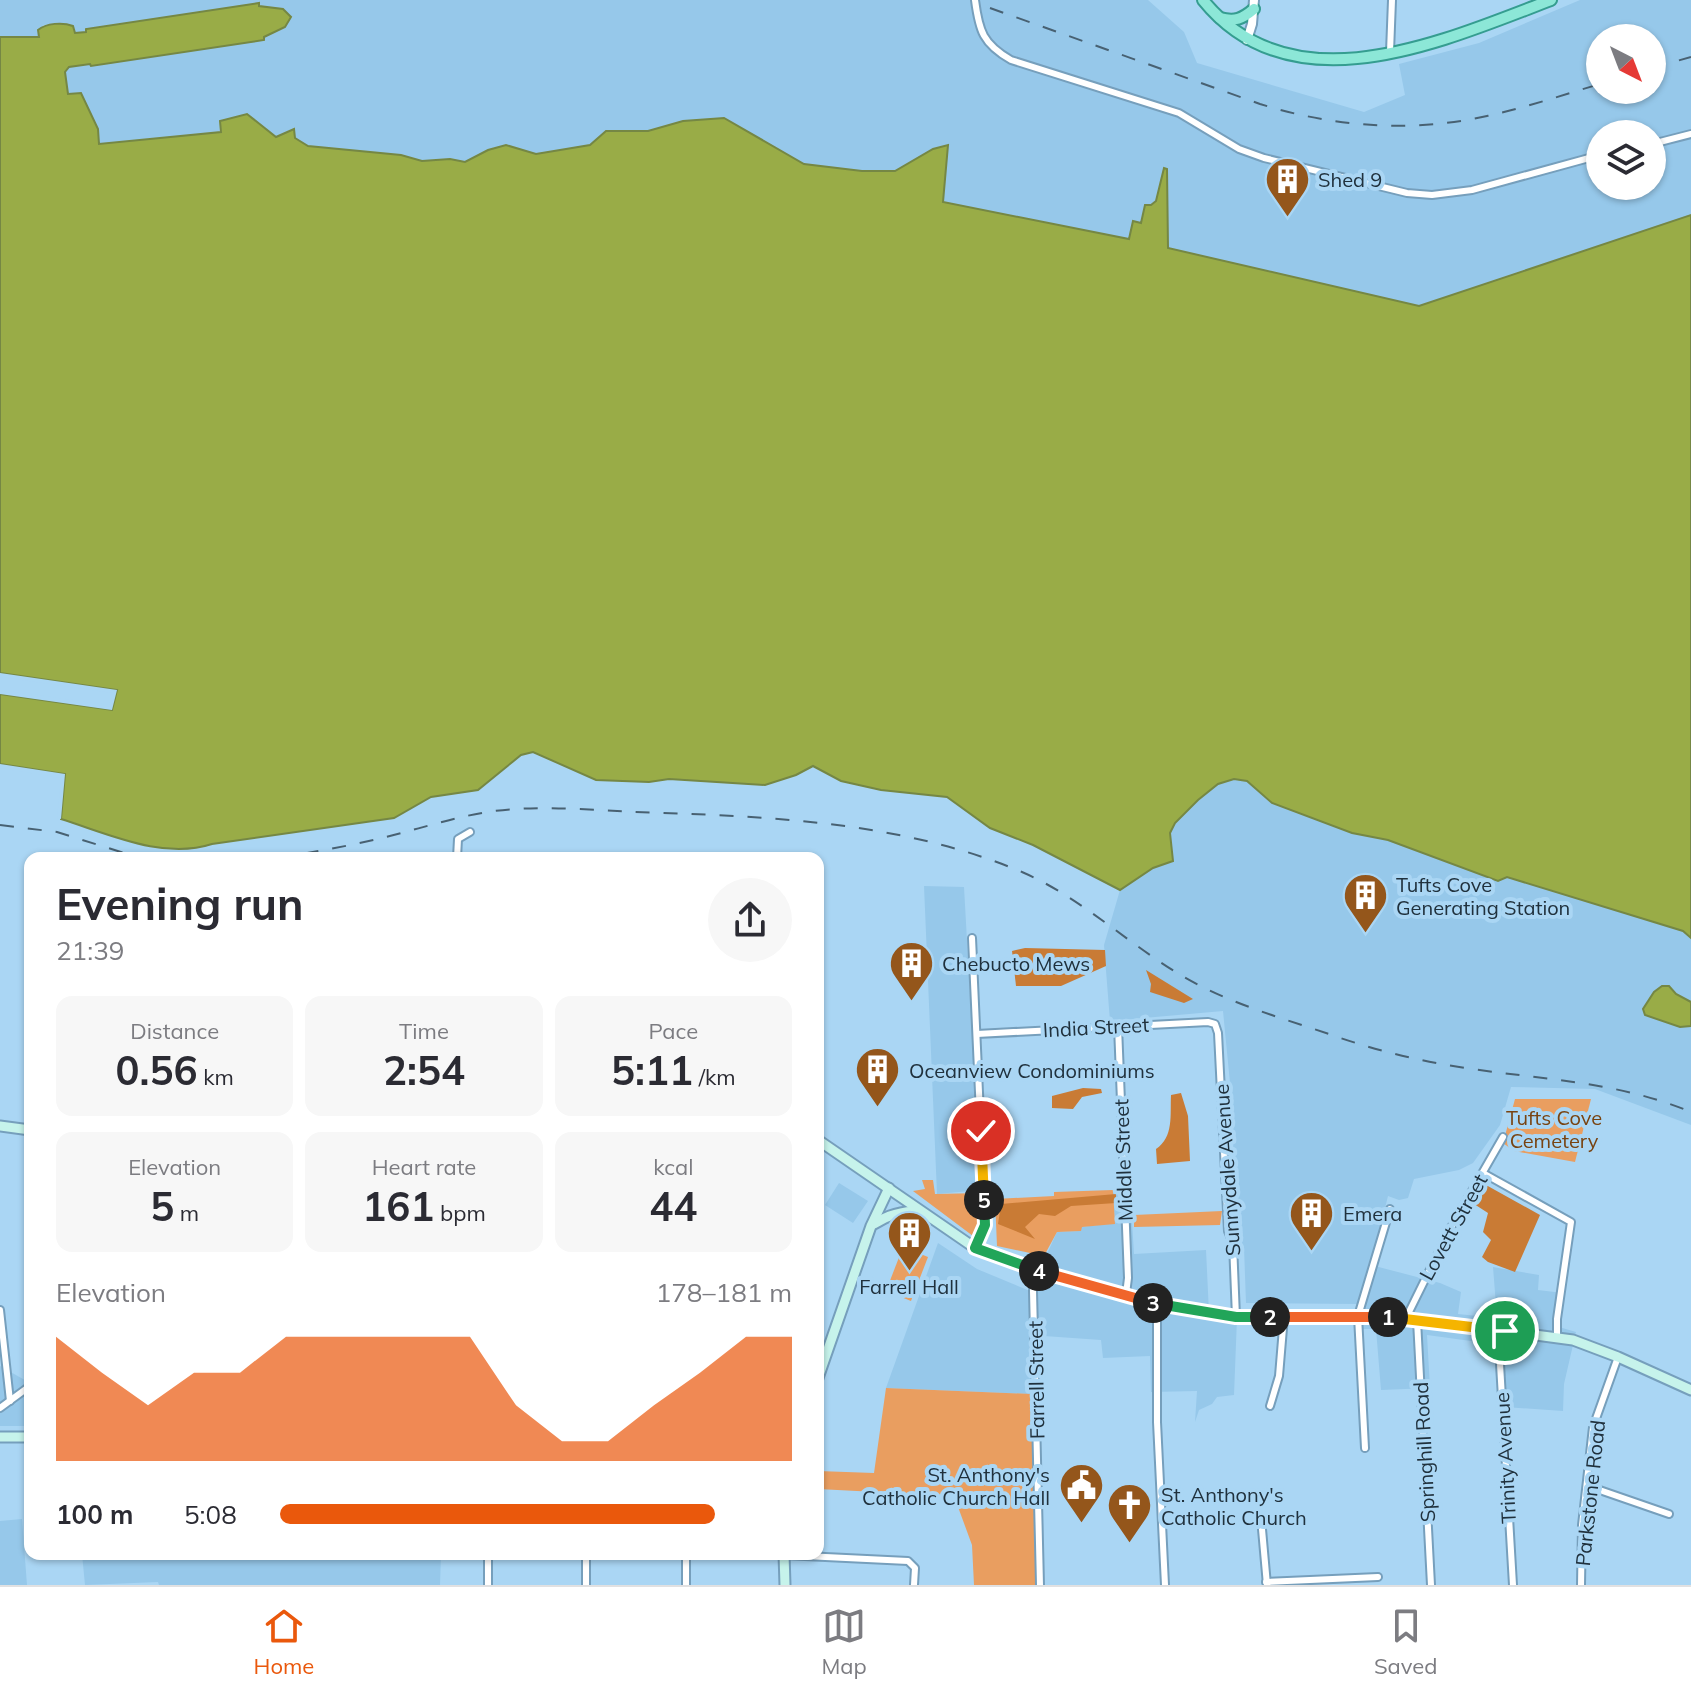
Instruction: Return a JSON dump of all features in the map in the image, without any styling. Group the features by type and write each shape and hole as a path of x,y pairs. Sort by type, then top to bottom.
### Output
{"main road":[{"path":"1203,0 1218,17 1247,40 1265,49 1303,58 1356,59 1458,34 1521,5 1551,0"},
{"path":"1218,17 1242,19 1254,4"},
{"path":"0,1126 24,1129"},
{"path":"824,1144 975,1248 1036,1271 1157,1304 1236,1317 1406,1318 1573,1340 1691,1390"},
{"path":"824,1361 871,1226 889,1188"},
{"path":"871,1226 884,1217 904,1211 920,1211"},
{"path":"0,1437 24,1437"},
{"path":"784,1560 785,1585"}],"street":[{"path":"975,0 982,35 989,45 1011,60 1179,113 1247,152 1329,175 1407,193 1432,195 1472,190 1586,159"},
{"path":"1390,52 1392,0"},
{"path":"1247,40 1254,4"},
{"path":"1666,140 1691,134"},
{"path":"457,852 458,839 470,832"},
{"path":"972,938 985,1225 975,1248"},
{"name":"India Street","path":"977,1034 1215,1024"},
{"name":"Sunnydale Avenue","path":"1215,1024 1236,1317"},
{"name":"Middle Street","path":"1118,1026 1128,1278 1126,1294"},
{"name":"Lovett Street","path":"1406,1318 1449,1231 1503,1137"},
{"path":"1483,1173 1571,1222 1557,1338"},
{"path":"1365,1448 1358,1316 1390,1209"},
{"name":"Farrell Street","path":"1036,1271 1033,1291 1040,1585"},
{"path":"1157,1304 1157,1437 1165,1585"},
{"path":"0,1310 10,1401"},
{"path":"1270,1406 1279,1376 1284,1316"},
{"name":"Springhill Road","path":"1417,1320 1431,1585"},
{"name":"Trinity Avenue","path":"1498,1330 1513,1585"},
{"name":"Parkstone Road","path":"1581,1585 1582,1525 1593,1427 1618,1357"},
{"path":"0,1408 24,1390"},
{"path":"1588,1486 1669,1514"},
{"path":"1261,1518 1266,1584 1378,1577"},
{"path":"824,1556 908,1561 915,1568 914,1585"},
{"path":"488,1560 488,1585"},
{"path":"586,1560 586,1585"},
{"path":"686,1560 686,1585"}],"shaded area":[{"path":"0,0 1148,0 1184,32 1197,63 1364,112 1405,95 1399,64 1479,43 1580,0 1691,0 1691,215 1419,306 1167,248 1167,169 1164,168 1156,201 1130,240 942,202 948,146 933,149 895,171 862,171 804,164 724,118 683,121 648,131 606,131 590,145 536,154 506,145 465,162 450,159 422,161 400,155 308,146 295,138 276,137 247,114 222,132 99,144 98,129 68,95 65,72 69,67 84,65 73,26 43,25 39,37 0,37"},
{"path":"259,3 259,6 283,9 291,17 285,27 264,37 264,40 69,67 65,72 68,94 81,93 98,129 99,144 221,132 220,121 247,114 276,137 294,129 295,138 308,146 401,155 422,161 450,159 465,162 506,145 536,154 590,145 606,131 648,131 683,121 724,118 804,164 862,171 895,171 933,149 948,145 943,202 1129,239 1133,221 1141,223 1145,205 1156,201 1164,168 1167,169 1168,248 1419,306 1691,215 1691,938 1683,931 1507,877 1498,881 1388,840 1352,833 1272,803 1247,781 1234,779 1218,784 1175,823 1170,833 1173,861 1153,868 1120,890 1033,845 990,828 947,797 881,790 841,781 813,766 765,785 669,779 649,782 596,780 533,752 521,755 478,790 431,797 394,818 193,848 174,849 136,843 61,819 65,774 0,764 0,694 112,710 117,690 0,673 0,37 39,37 38,30 55,24 73,26 75,33 86,32 86,29"},
{"name":"Tufts Cove Generating Station","path":"1234,779 1247,780 1272,803 1352,833 1388,840 1498,880 1507,877 1683,931 1691,938 1691,1125 1595,1089 1511,1087 1500,1125 1473,1163 1459,1170 1414,1179 1408,1198 1399,1200 1388,1196 1371,1265 1440,1283 1461,1292 1458,1314 1497,1318 1493,1267 1539,1275 1538,1290 1563,1293 1559,1327 1576,1332 1564,1384 1563,1411 1504,1407 1500,1345 1427,1335 1430,1388 1381,1390 1376,1329 1359,1329 1359,1304 1246,1303 1244,1247 1235,1232 1231,1093 1223,1011 1110,1021 1104,945 1120,890 1153,868 1173,861 1170,833 1175,823 1218,784"},
{"path":"924,886 964,887 981,1190 937,1194"},
{"path":"1025,948 1105,950 1106,966 1061,986 1016,986 1012,951"},
{"path":"1146,970 1193,999 1184,1003 1150,992 1151,984"},
{"path":"1662,986 1669,986 1691,1002 1691,1026 1680,1027 1645,1015 1643,1009"},
{"path":"1083,1088 1101,1089 1102,1093 1082,1097 1073,1109 1052,1108 1052,1096"},
{"path":"1181,1093 1188,1116 1190,1161 1157,1164 1156,1149 1166,1138 1170,1125 1171,1095"},
{"path":"839,1183 868,1201 853,1223 825,1205"},
{"path":"1486,1185 1540,1215 1515,1272 1482,1257 1491,1240 1483,1232 1488,1213 1471,1202"},
{"path":"1130,1189 1134,1254 1206,1250 1209,1313 1237,1318 1234,1395 1217,1397 1212,1404 1199,1410 1195,1422 1197,1391 1151,1392 1150,1356 1103,1358 1101,1340 1030,1335 1032,1394 886,1388 938,1243 977,1269 1030,1291 1057,1232 1081,1231 1081,1227 1115,1223 1113,1190"},
{"path":"1116,1194 1116,1203 1071,1206 1055,1216 1039,1214 1025,1227 1035,1239 998,1224 1001,1204"},
{"path":"0,1366 24,1380 24,1426 0,1426"},
{"path":"22,1519 27,1585 0,1585 0,1521"},
{"path":"83,1560 441,1560 440,1585 159,1585 158,1582 85,1585"}],"green space":[{"name":"Tufts Cove Cemetery","path":"1515,1099 1591,1099 1575,1162 1514,1151 1503,1143"},
{"path":"922,1180 933,1180 935,1194 981,1193 983,1223 979,1234 973,1236 913,1191 925,1189"},
{"path":"1113,1190 1115,1224 1057,1232 1044,1256 997,1246 995,1199 1054,1196 1054,1192"},
{"path":"1222,1211 1220,1225 1134,1227 1134,1215"},
{"path":"903,1247 928,1257 911,1301 886,1291"},
{"path":"886,1388 1032,1394 1036,1585 974,1585 972,1545 954,1496 824,1489 824,1471 874,1473"}],"pier":[{"path":"0,673 117,690 112,710 0,694 0,690 109,705 112,693 0,677"},
{"path":"0,764 65,774 61,819 57,818 61,778 0,768"}],"railway":[{"path":"990,8 1260,104 1344,122 1430,125 1487,116 1586,88"},
{"path":"1666,64 1691,57"},
{"path":"314,852 480,813 529,808 782,819 881,832 976,855 1022,872 1065,895 1184,977 1219,995 1274,1016 1414,1058 1607,1088 1691,1112"},
{"path":"0,825 57,832 121,852"}],"place":[{"name":"Shed 9","path":"1287,218"},
{"name":"Tufts Cove Generating Station","path":"1365,935"},
{"name":"Chebucto Mews","path":"911,1002"},
{"name":"Oceanview Condominiums","path":"878,1109"},
{"name":"Emera","path":"1312,1252"},
{"name":"Farrell Hall","path":"909,1273"},
{"name":"St. Anthony's Catholic Church Hall","path":"1081,1525"},
{"name":"St. Anthony's Catholic Church","path":"1130,1544"}],"route":[{"path":"981,1131 985,1225 975,1248 1029,1268 1157,1304 1236,1317 1406,1318 1505,1331"}]}
